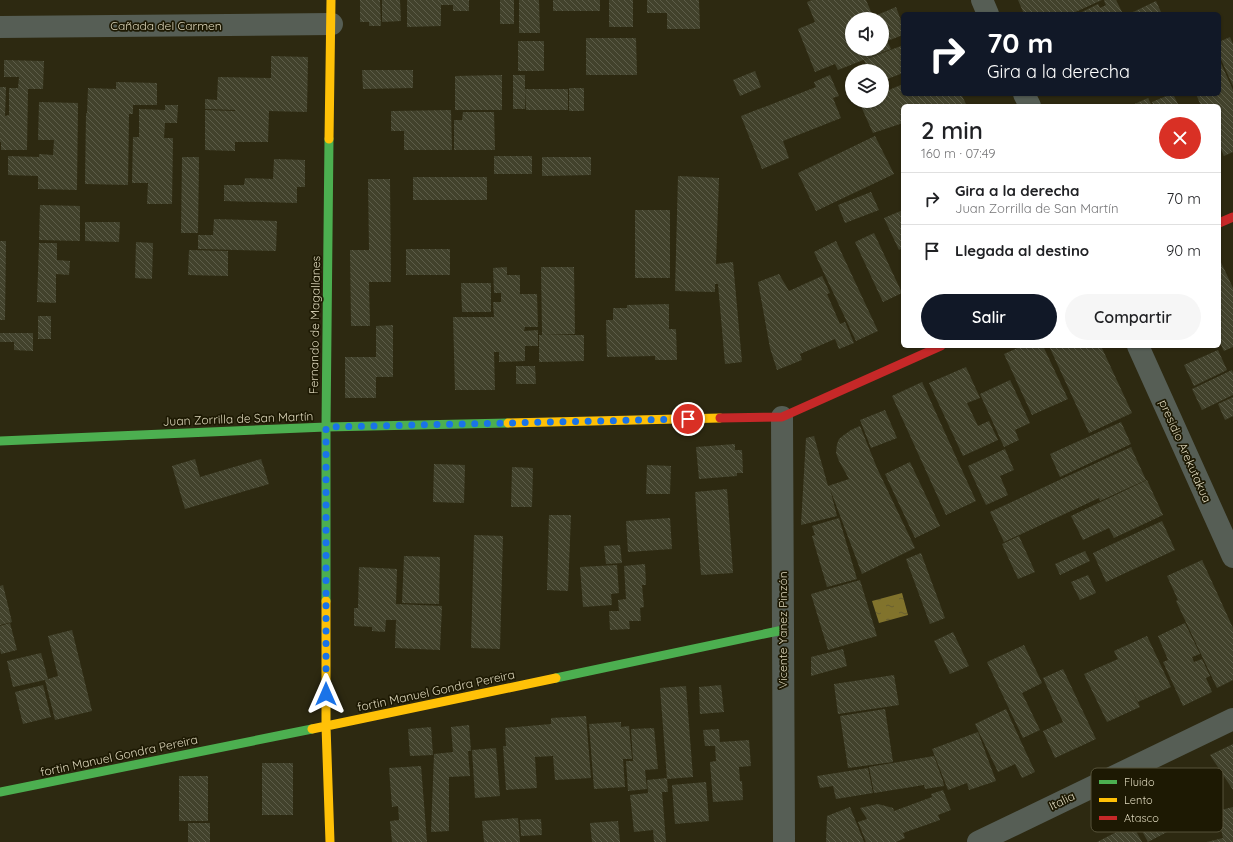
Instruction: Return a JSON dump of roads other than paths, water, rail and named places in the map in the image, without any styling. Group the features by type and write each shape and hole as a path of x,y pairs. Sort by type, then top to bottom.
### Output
{"street":[{"name":"Fernando de Magallanes","path":"330,842 326,726 326,427 332,24 331,0"},
{"path":"982,0 987,12"},
{"name":"Cañada del Carmen","path":"0,27 332,24"},
{"path":"1221,222 1233,217"},
{"name":"Juan Zorrilla de San Martín","path":"0,441 326,427 782,417 937,348"},
{"name":"presidio Arekutakua","path":"1139,348 1233,557"},
{"name":"Vicente Yanez Pinzón","path":"782,417 784,842"},
{"name":"fortin Manuel Gondra Pereira","path":"0,792 326,726 783,630"},
{"name":"Italia","path":"1131,768 1233,719"},
{"name":"Italia","path":"978,842 1091,787"}],"water":[{"path":"902,593 908,615 879,623 872,601"}]}
